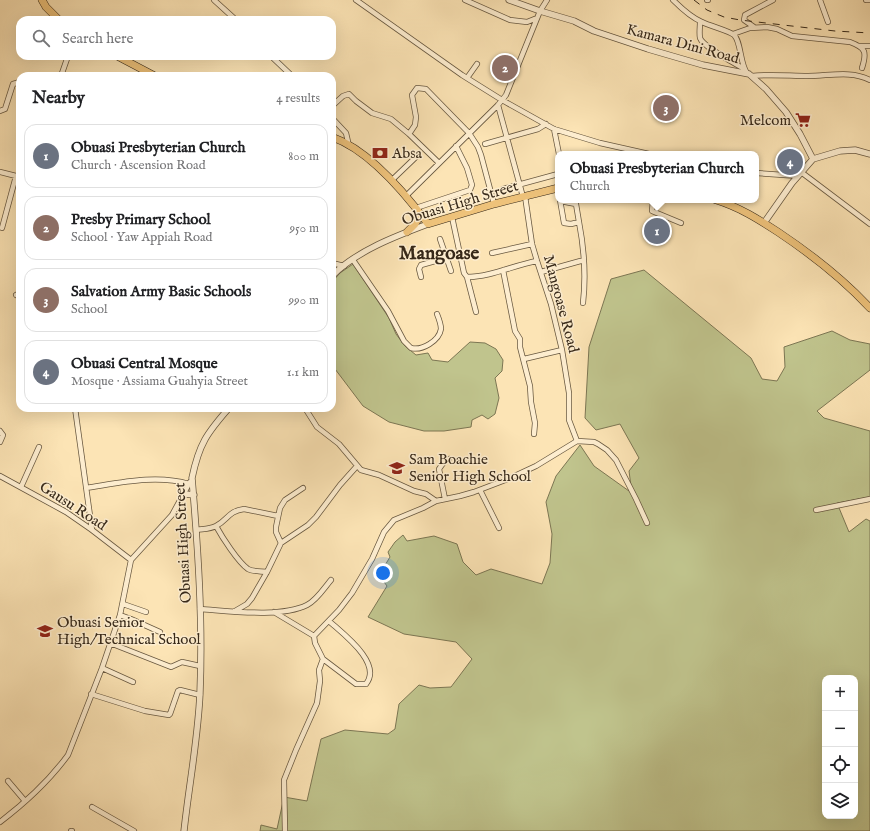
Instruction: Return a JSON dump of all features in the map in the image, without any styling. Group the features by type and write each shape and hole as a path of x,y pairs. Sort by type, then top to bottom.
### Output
{"main road":[{"path":"42,0 46,7 56,16"},
{"path":"125,60 147,72"},
{"path":"336,139 356,150 377,166 392,180 428,224"},
{"name":"Obuasi High Street","path":"428,224 494,204 555,189"},
{"path":"726,203 735,206 764,223 798,246 820,263 870,308"},
{"path":"406,232 415,224 418,211"}],"street":[{"path":"214,0 232,16"},
{"path":"356,0 399,32 467,78 502,100 554,129 600,143 636,151"},
{"path":"465,0 510,20 528,22 537,18"},
{"name":"Kamara Dini Road","path":"509,0 574,21 594,31 677,58 703,65 748,73 766,89 786,112 813,159"},
{"path":"406,196 502,100 511,85 537,18 547,0"},
{"path":"673,0 700,22 733,34 737,40 748,73"},
{"path":"754,27 744,20 744,15 773,0"},
{"path":"820,0 828,22"},
{"path":"700,22 702,42 748,73 810,76 850,74 870,80"},
{"path":"733,34 754,27 772,28 788,35 845,41 859,46 870,46"},
{"path":"859,46 865,54 862,68"},
{"path":"62,72 67,60"},
{"path":"275,60 288,72"},
{"path":"467,78 477,64"},
{"path":"0,111 5,109 13,84 16,82"},
{"path":"409,134 415,125 416,117 412,95 417,88 421,87 426,89 470,133 481,155 494,204"},
{"path":"336,102 343,96 349,94 372,113 391,119 409,134 439,164"},
{"name":"Mangoase Road","path":"498,105 524,196 532,244 552,304 569,393 569,420 577,441"},
{"path":"336,122 346,133 349,146"},
{"path":"485,144 538,129 546,124"},
{"path":"554,129 558,151"},
{"path":"418,211 470,190 472,185 467,168 456,146"},
{"path":"764,223 799,174 813,159 840,151 855,150 870,154"},
{"path":"392,180 417,156"},
{"path":"0,172 16,175"},
{"path":"759,173 799,174 870,224"},
{"path":"503,189 555,175"},
{"path":"2,228 16,184"},
{"path":"561,203 564,223 579,222"},
{"path":"572,203 576,204 584,260 584,292 582,303"},
{"path":"653,203 652,211 681,223"},
{"path":"452,217 464,273 467,277 476,312"},
{"name":"Obuasi High Street","path":"336,273 353,260 378,246 406,232 428,224"},
{"path":"440,239 451,271"},
{"path":"492,253 532,244"},
{"path":"421,277 421,265 460,254"},
{"path":"353,260 388,311 404,341 411,348 421,348 427,346 438,336 441,325 437,314"},
{"path":"541,272 584,260"},
{"path":"467,277 537,261"},
{"path":"336,264 344,266"},
{"path":"503,270 515,331 520,339 520,347 530,386 535,423 534,434"},
{"path":"524,358 562,350"},
{"path":"76,412 92,530"},
{"name":"Obuasi High Street","path":"184,831 200,696 200,609 197,530 192,478 195,464 204,441 212,426 225,412"},
{"path":"308,412 318,427 339,444 357,466 365,472 379,475 414,491 426,494 436,501"},
{"path":"0,431 4,434 0,442"},
{"path":"314,636 348,599 359,583 372,559 384,532 394,520 436,501 445,500 480,490 508,479 536,466 577,441 594,442 607,450 616,460 647,523"},
{"path":"21,487 39,447"},
{"path":"445,500 439,470 444,462 449,459"},
{"path":"235,611 247,604 267,572 281,543 308,525 316,517 340,485 357,466"},
{"name":"Gausu Road","path":"0,476 66,512 131,560"},
{"path":"0,822 25,801 59,767 68,755 102,668 120,615 131,560 168,521 185,494 192,478"},
{"path":"86,488 138,481 175,480 189,484"},
{"path":"281,543 276,532 278,516 282,504 285,500 303,488"},
{"path":"480,490 499,528"},
{"path":"185,494 194,495"},
{"path":"816,510 870,499"},
{"path":"197,530 216,526 234,511 244,509 278,516"},
{"path":"216,526 222,538 244,565 250,570 267,572"},
{"path":"200,609 274,612 301,607 308,604 331,580"},
{"path":"123,604 146,612"},
{"path":"274,612 314,636"},
{"path":"120,615 160,632"},
{"path":"314,636 315,643 327,664 336,668 356,684 366,684 369,680 370,670 364,655 329,621"},
{"path":"110,643 171,668 177,663 182,662 200,666"},
{"path":"285,831 284,780 317,703 320,681 319,670 323,659"},
{"path":"102,668 133,682"},
{"path":"91,694 145,711 169,715 178,691 180,690 200,696"},
{"path":"8,781 25,801"},
{"path":"92,807 134,831"}],"green space":[{"path":"353,264 389,318 396,334 405,346 416,355 428,353 432,360 448,362 470,342 485,343 496,349 503,360 502,371 495,378 499,398 495,414 488,419 482,415 472,420 471,427 444,431 424,431 389,422 363,406 336,370 336,278"},
{"path":"644,270 751,358 762,379 777,381 785,367 784,347 832,331 850,340 870,344 870,370 817,411 824,418 870,431 870,497 837,503 849,532 866,519 870,521 870,831 260,831 261,825 277,829 284,797 307,801 321,739 345,730 388,734 395,729 399,704 419,685 430,688 451,687 472,659 456,642 404,634 368,617 387,586 379,575 390,557 388,552 395,542 403,535 407,541 434,536 457,544 463,562 476,575 491,569 542,584 550,563 552,534 546,502 556,476 580,445 594,466 629,491 631,486 629,471 639,458 620,424 596,430 585,418 589,347 611,279"}],"railway":[{"path":"694,0 707,10 724,17 835,31 870,33"}],"place":[{"name":"Presby Primary School","path":"505,68"},
{"name":"Salvation Army Basic Schools","path":"666,108"},
{"name":"Melcom","path":"803,120"},
{"name":"Absa","path":"380,153"},
{"name":"Obuasi Central Mosque","path":"790,162"},
{"name":"Obuasi Presbyterian Church","path":"657,231"},
{"name":"Sam Boachie Senior High School","path":"397,468"},
{"name":"Obuasi Senior High/Technical School","path":"45,631"}],"district":[{"name":"Mangoase","path":"439,254"}]}
